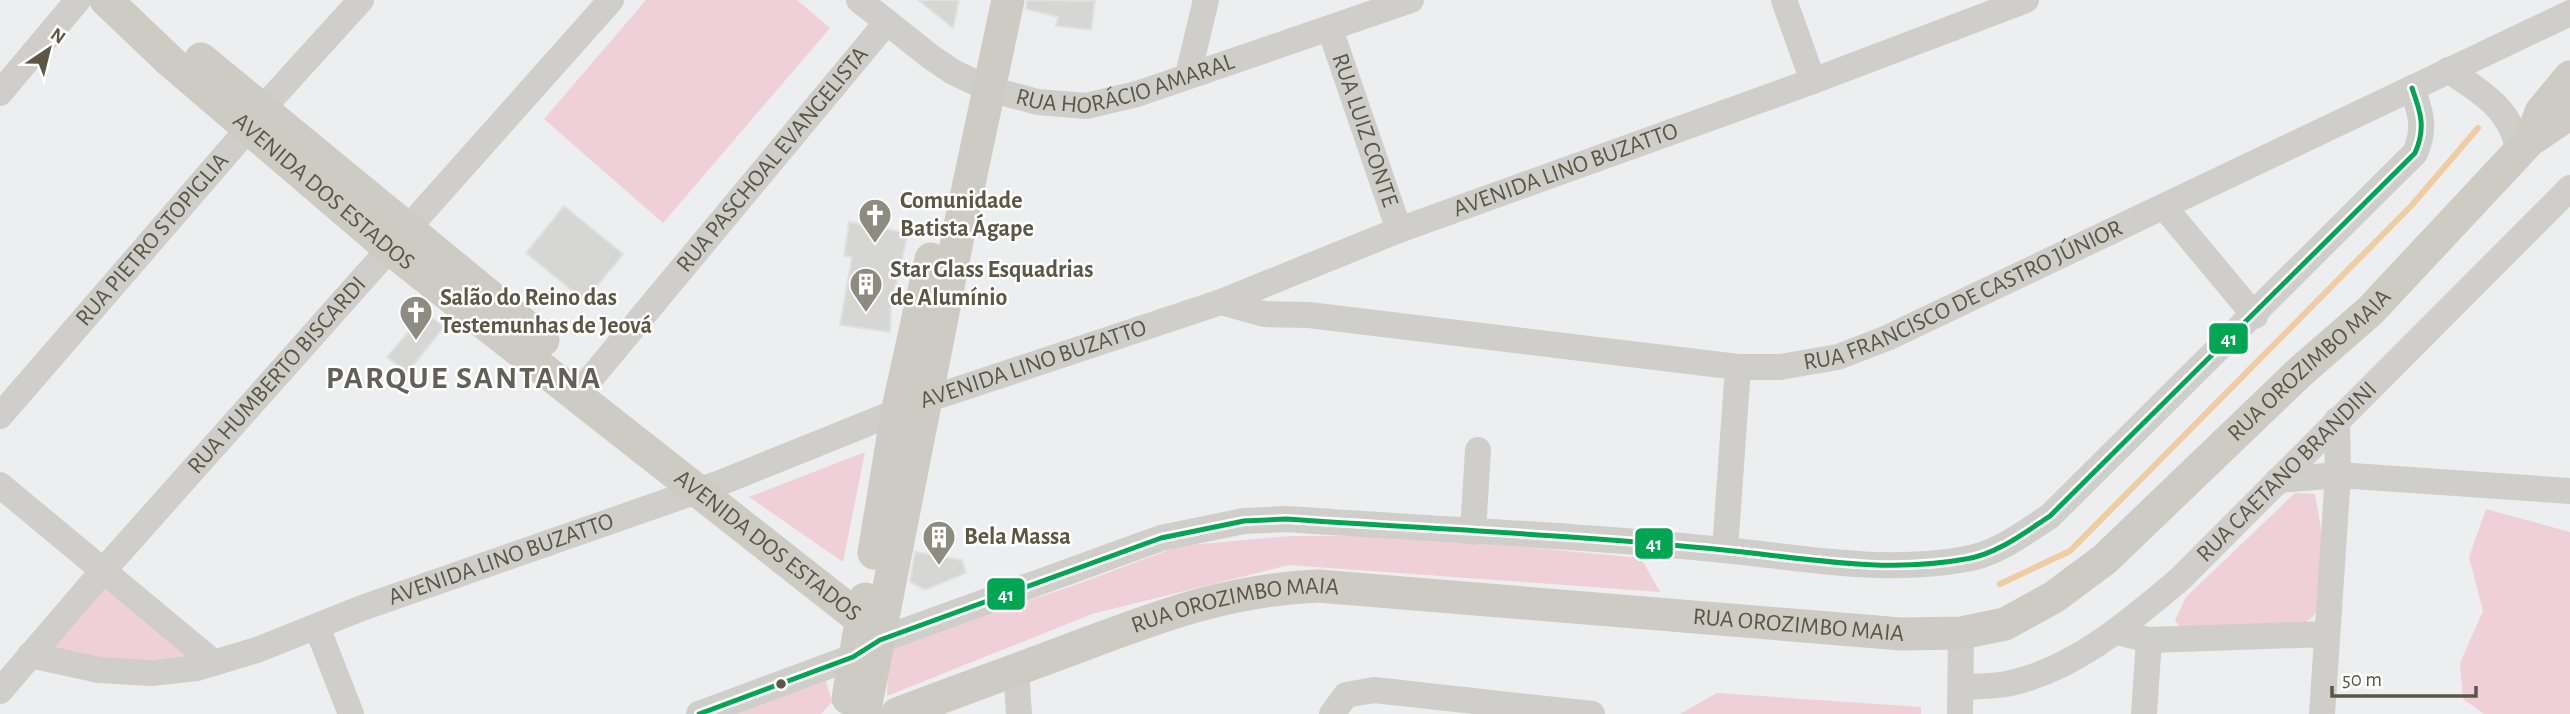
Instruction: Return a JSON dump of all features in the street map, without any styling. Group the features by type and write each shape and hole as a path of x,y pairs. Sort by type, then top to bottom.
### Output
{"main road":[{"name":"AVENIDA DOS ESTADOS","path":"106,0 584,386 871,626"},
{"name":"AVENIDA DOS ESTADOS","path":"137,0 197,57 255,119"},
{"path":"980,83 986,0"},
{"path":"846,714 871,626 911,406 980,83 1008,0"},
{"name":"RUA OROZIMBO MAIA","path":"2524,146 2542,112 2570,77"},
{"name":"RUA OROZIMBO MAIA","path":"897,714 1191,606 1270,588 1318,586 1900,634 1961,633 2005,624 2025,615 2105,559 2301,371 2370,311 2524,146 2570,113"},
{"path":"864,714 871,626"}],"street":[{"path":"0,93 78,0"},
{"name":"RUA PIETRO STOPIGLIA","path":"0,416 360,0"},
{"name":"RUA HUMBERTO BISCARDI","path":"0,691 102,572 611,0"},
{"name":"RUA HORÁCIO AMARAL","path":"859,0 953,72 1038,102 1086,106 1137,94 1410,0"},
{"path":"1188,75 1206,0"},
{"path":"1784,0 1813,82"},
{"name":"AVENIDA LINO BUZATTO","path":"30,655 99,670 152,673 197,668 706,486 911,406 1221,302 1399,230 1813,82 2026,0"},
{"name":"RUA FRANCISCO DE CASTRO JÚNIOR","path":"1221,302 1264,314 1309,316 1738,366 1780,367 1838,357 1887,338 2077,246 2165,208 2570,13"},
{"name":"RUA PASCHOAL EVANGELISTA","path":"584,386 887,22"},
{"name":"RUA LUIZ CONTE","path":"1330,29 1399,230"},
{"path":"2448,70 2500,108 2524,146"},
{"path":"699,714 871,626 1161,538 1214,526 1286,519 1725,550 1814,563 1892,564 1968,559 2004,546 2050,516 2255,316 2415,153 2423,134 2421,114 2412,88"},
{"name":"RUA CAETANO BRANDINI","path":"1962,687 2010,684 2044,673 2117,632 2180,579 2570,188"},
{"path":"2165,208 2255,316"},
{"path":"1276,280 1309,316"},
{"path":"1725,550 1738,366"},
{"path":"2322,714 2339,475 2337,420"},
{"path":"1473,532 1478,450"},
{"path":"2278,480 2339,475 2570,491"},
{"path":"0,485 213,662"},
{"path":"317,627 351,714"},
{"path":"2117,632 2148,640 2327,634"},
{"path":"1960,714 1961,633"},
{"path":"2144,714 2148,640"},
{"path":"1016,670 1019,714"},
{"path":"1339,705 1374,690 1499,710 1592,714"}],"shaded area":[{"path":"646,0 797,0 830,28 663,223 544,119"},
{"path":"865,452 843,562 749,497"},
{"path":"2295,493 2315,494 2322,541 2322,595 2318,609 2310,619 2284,629 2267,631 2182,631 2175,620 2186,597"},
{"path":"2486,509 2570,532 2570,714 2484,714 2463,699 2460,663 2483,611 2469,557"},
{"path":"1290,536 1407,536 1641,558 1660,592 1289,565 1092,614 887,696 889,647 1075,585 1179,546"},
{"path":"97,583 186,656 115,663 44,645"},
{"path":"826,681 832,702 821,714 734,714"},
{"path":"1717,693 1921,707 1921,714 1680,714"}],"building":[{"path":"918,0 959,0 953,28"},
{"path":"1027,0 1095,1 1091,30 1056,26 1058,17 1026,9"},
{"path":"564,206 623,254 585,301 526,253"},
{"path":"849,222 908,233 891,307 890,332 840,325 852,257 844,256"},
{"name":"Salão do Reino das Testemunhas de Jeová","path":"425,312 444,327 407,373 387,357"},
{"name":"Bela Massa","path":"915,552 962,560 966,573 925,590 910,582"}],"waterway":[{"path":"2000,584 2070,551 2412,205 2478,128"}],"transit line":[{"name":"41","path":"699,714 853,657 880,640 1161,538 1244,521 1286,519 1559,536 1875,565 1935,563 1989,553 2050,516 2415,153 2421,120 2412,88"}],"place":[{"name":"Comunidade Batista Ágape","path":"875,245"},
{"name":"Star Glass Esquadrias de Alumínio","path":"866,314"},
{"name":"Salão do Reino das Testemunhas de Jeová","path":"416,342"},
{"name":"Bela Massa","path":"939,567"}],"district":[{"name":"PARQUE SANTANA","path":"464,378"}]}
